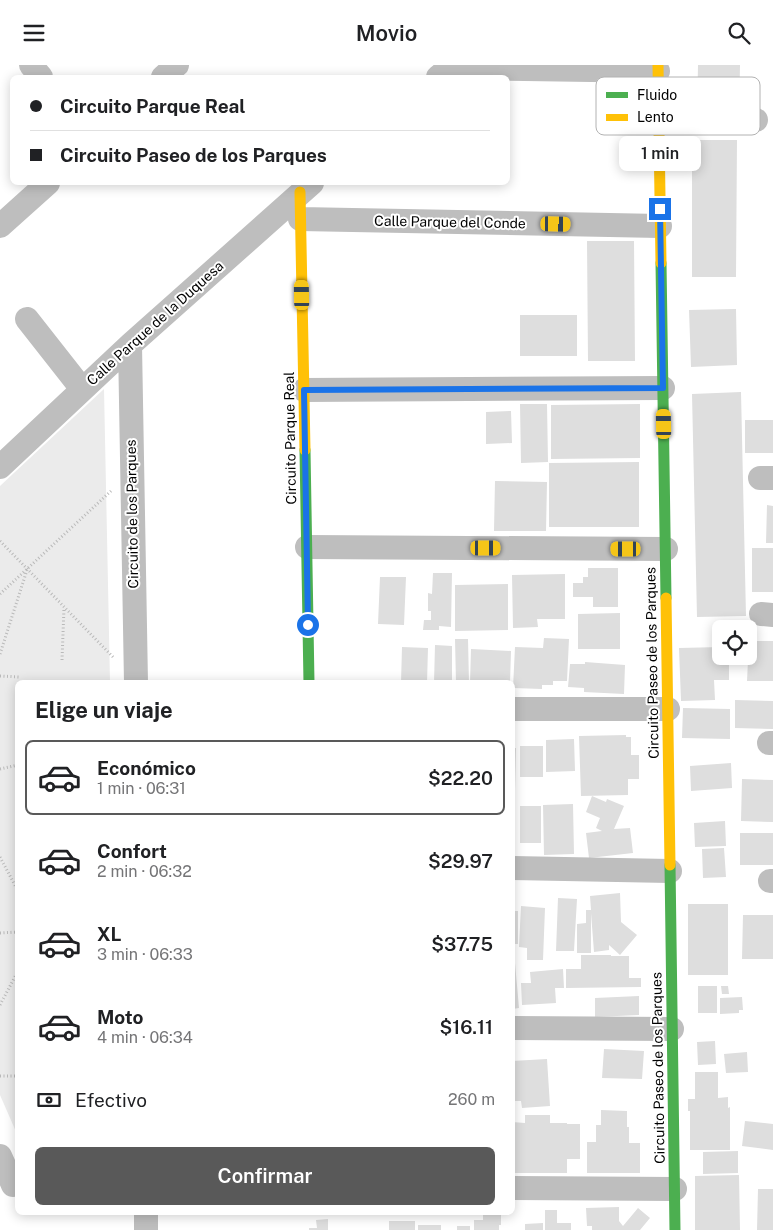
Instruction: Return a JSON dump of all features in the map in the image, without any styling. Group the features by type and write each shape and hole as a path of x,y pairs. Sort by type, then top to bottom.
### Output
{"street":[{"path":"31,65 39,75"},
{"path":"165,75 177,65"},
{"path":"440,75 449,68 658,68"},
{"name":"Circuito Paseo de los Parques","path":"659,135 675,1230"},
{"path":"0,226 46,185"},
{"name":"Circuito Parque Real","path":"306,187 300,219 309,680"},
{"name":"Calle Parque de la Duquesa","path":"0,467 130,345 306,187"},
{"name":"Calle Parque del Conde","path":"300,219 660,226"},
{"path":"27,319 82,389"},
{"name":"Circuito de los Parques","path":"130,345 136,680"},
{"path":"304,390 663,388"},
{"path":"306,547 666,549"},
{"path":"515,709 668,709"},
{"path":"515,868 670,871"},
{"path":"515,1028 672,1029"},
{"path":"0,1156 10,1187"},
{"path":"515,1188 675,1189"},
{"path":"146,1215 146,1230"}],"path":[{"path":"0,595 131,472"},
{"path":"0,541 135,680"},
{"path":"0,653 27,569"},
{"path":"62,660 64,608"},
{"path":"0,676 19,677"},
{"path":"0,769 15,766"},
{"path":"0,857 15,885"},
{"path":"0,933 15,932"},
{"path":"0,1005 15,977"},
{"path":"0,1076 15,1076"}],"shaded area":[{"path":"104,389 110,680 15,680 15,1129 0,1095 0,486"}],"building":[{"path":"698,65 740,65 740,77 698,77"},
{"path":"692,140 737,140 736,277 692,277"},
{"path":"587,241 634,241 635,361 588,361"},
{"path":"736,309 737,365 691,367 689,310"},
{"path":"520,315 577,315 577,356 520,356"},
{"path":"741,392 746,616 697,617 692,394"},
{"path":"520,404 547,404 548,462 521,463"},
{"path":"640,404 640,458 551,459 551,405"},
{"path":"511,411 512,443 486,444 486,412"},
{"path":"745,420 773,420 773,453 745,453"},
{"path":"639,462 639,527 549,527 549,463"},
{"path":"495,481 547,482 546,531 494,531"},
{"path":"767,505 773,506 773,543 766,543"},
{"path":"752,548 773,548 773,592 752,592"},
{"path":"588,568 618,568 618,607 593,607 593,597 573,597 573,583 583,583 583,577 588,577"},
{"path":"433,573 452,573 451,627 439,626 439,630 423,630 424,620 431,620 431,611 428,611 428,593 432,594"},
{"path":"565,574 565,619 537,619 538,627 513,628 512,575"},
{"path":"380,577 406,577 404,625 378,624"},
{"path":"508,584 508,630 455,631 455,585"},
{"path":"620,613 620,649 578,649 578,614"},
{"path":"544,638 569,639 567,681 553,681 553,685 542,685 542,689 515,688 515,680 513,680 515,647 543,648"},
{"path":"455,639 468,639 469,680 456,680"},
{"path":"757,641 773,641 773,681 747,681 748,665 757,665"},
{"path":"435,645 452,646 452,680 434,680"},
{"path":"402,647 428,648 427,680 401,680"},
{"path":"712,647 712,665 729,665 729,680 714,680 715,700 681,701 679,648"},
{"path":"471,649 511,651 510,680 470,680"},
{"path":"585,662 625,665 624,694 584,692 584,688 568,687 570,664 585,664"},
{"path":"735,700 773,701 773,729 735,728"},
{"path":"683,708 730,709 730,739 682,738"},
{"path":"626,735 626,737 631,737 631,755 639,755 639,779 628,779 628,795 581,796 579,736"},
{"path":"574,739 575,771 546,772 546,740"},
{"path":"520,746 543,746 543,777 520,777"},
{"path":"515,748 516,748 515,791"},
{"path":"731,763 732,788 691,791 690,766"},
{"path":"742,779 773,780 773,822 741,821"},
{"path":"592,796 606,802 607,799 624,806 614,829 630,828 633,853 589,858 586,833 602,831 596,828 600,818 586,812"},
{"path":"573,804 574,854 544,855 543,805"},
{"path":"520,806 541,806 541,843 520,843"},
{"path":"725,821 726,846 695,847 694,823"},
{"path":"740,833 773,833 773,865 740,865"},
{"path":"724,848 726,877 703,878 702,849"},
{"path":"620,893 621,922 637,935 620,955 609,945 609,950 594,952 591,913 591,953 577,953 577,924 586,923 586,910 591,910 590,896"},
{"path":"558,898 577,899 574,951 556,951"},
{"path":"688,904 728,904 728,975 688,975"},
{"path":"521,906 545,908 543,960 527,960 527,948 519,947"},
{"path":"515,911 518,911 518,944 515,944"},
{"path":"743,915 773,915 773,959 742,959"},
{"path":"581,955 629,956 629,978 641,978 641,987 566,988 566,969 581,969"},
{"path":"515,963 519,1008 515,1009"},
{"path":"563,969 564,988 555,988 556,1003 522,1005 521,983 531,983 530,972"},
{"path":"698,986 717,986 717,1013 698,1013"},
{"path":"721,986 728,986 729,994 722,994"},
{"path":"639,996 639,1015 595,1017 595,998"},
{"path":"742,997 743,1010 739,1010 739,1013 720,1014 720,998"},
{"path":"715,1041 716,1064 698,1065 697,1042"},
{"path":"604,1049 644,1051 642,1079 602,1078"},
{"path":"747,1052 748,1072 726,1073 724,1054"},
{"path":"547,1059 550,1106 522,1108 521,1101 515,1101 515,1061"},
{"path":"695,1072 718,1072 718,1098 728,1097 728,1108 730,1107 730,1150 690,1150 690,1111 688,1111 688,1099 695,1099"},
{"path":"601,1110 627,1111 629,1143 640,1143 640,1173 587,1173 587,1142 596,1142 596,1125 601,1125"},
{"path":"525,1115 550,1115 550,1123 580,1124 580,1159 567,1159 567,1173 515,1173 515,1122 525,1123"},
{"path":"745,1121 773,1124 773,1150 742,1146"},
{"path":"738,1151 738,1173 703,1174 703,1152"},
{"path":"739,1175 740,1230 695,1230 695,1176"},
{"path":"758,1189 773,1189 773,1230 757,1230"},
{"path":"619,1207 619,1221 623,1226 638,1208 650,1218 640,1230 592,1230 592,1226 587,1226 586,1208"},
{"path":"545,1210 557,1210 557,1223 571,1223 571,1230 545,1230"},
{"path":"483,1215 501,1215 499,1230 474,1230 474,1220 483,1220"},
{"path":"328,1219 328,1230 309,1230 309,1228 317,1228 316,1220"},
{"path":"389,1221 415,1221 415,1230 389,1230"},
{"path":"543,1223 543,1230 525,1230 525,1224"},
{"path":"418,1225 441,1225 441,1230 418,1230"},
{"path":"457,1226 470,1226 470,1230 457,1230"}],"traffic: fast":[{"path":"661,263 666,598"},
{"path":"305,450 309,680"},
{"path":"670,865 675,1230"}],"traffic: slow":[{"path":"658,65 658,77"},
{"path":"659,135 661,263"},
{"path":"300,192 305,450"},
{"path":"666,598 670,865"}],"route":[{"path":"308,625 304,390 663,388 660,209"}]}
